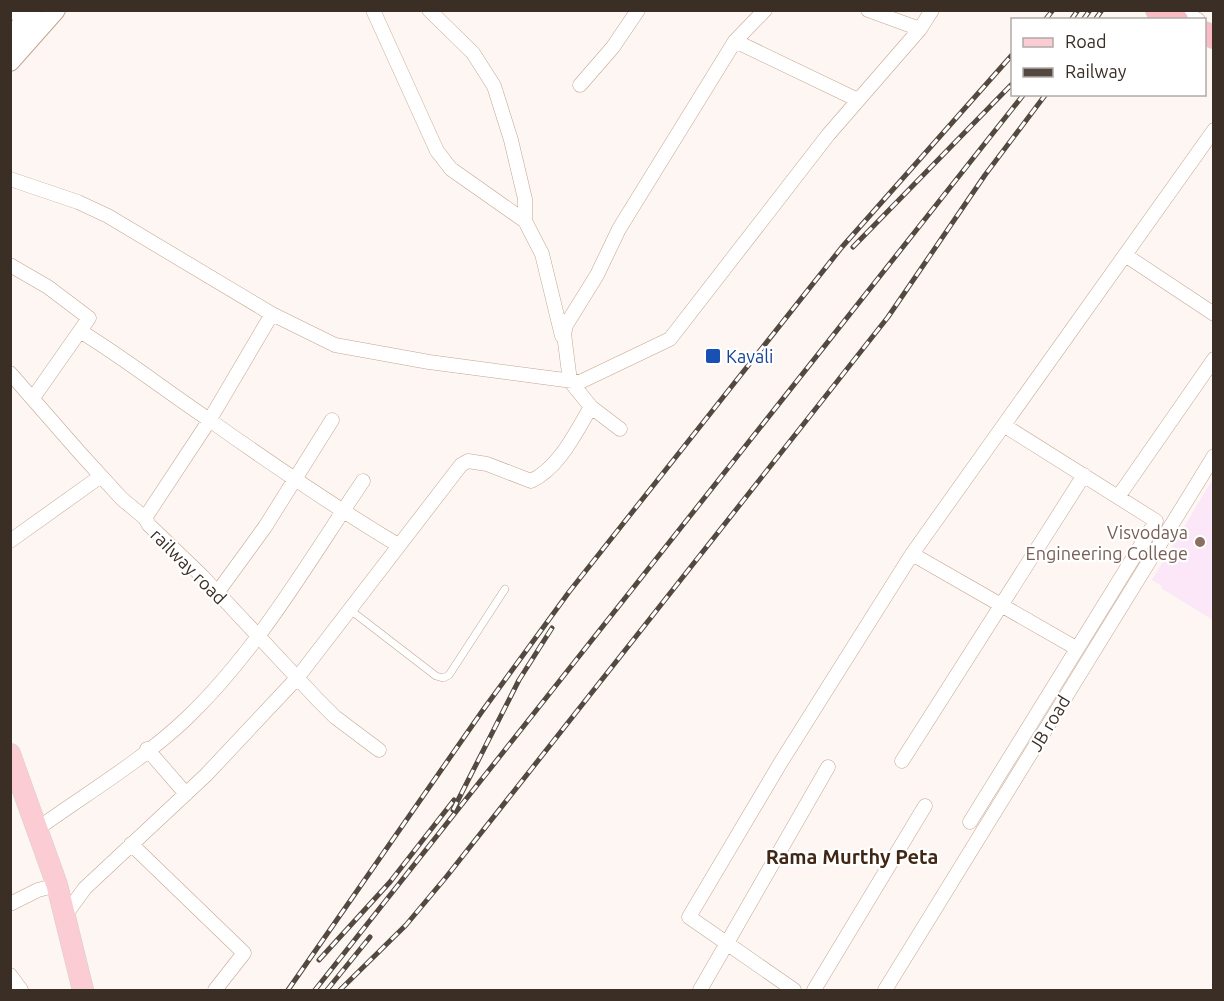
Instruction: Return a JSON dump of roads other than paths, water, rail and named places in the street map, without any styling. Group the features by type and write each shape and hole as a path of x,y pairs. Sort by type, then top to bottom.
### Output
{"highway":[{"path":"1158,10 1173,18"}],"main road":[{"path":"10,38 27,18 56,10"},
{"path":"10,62 27,18"},
{"path":"10,754 37,829 48,887 66,914 83,990"}],"street":[{"path":"373,10 437,151 451,169 525,221"},
{"path":"429,10 473,53 494,86 511,140 525,199 525,221 542,254 565,348"},
{"path":"580,84 613,47 638,10"},
{"path":"620,429 591,407 570,381 564,334 566,325 597,274 619,229 735,41 765,10"},
{"path":"868,10 920,29"},
{"path":"10,179 78,202 108,216 272,314 335,345 429,362 580,382 670,339 757,225 858,100 920,29 932,10"},
{"path":"1179,10 1194,18"},
{"path":"735,41 858,100"},
{"path":"794,990 689,917 781,762 912,554 1214,130"},
{"path":"1125,255 1214,314"},
{"path":"10,265 48,287 89,318 33,398"},
{"path":"145,518 209,421 272,314"},
{"path":"80,331 123,357 209,421 342,512 398,545"},
{"path":"1118,497 1214,359"},
{"name":"railway road","path":"10,373 122,499 145,518 149,525 217,592 257,637 335,717 379,750"},
{"path":"66,914 85,888 186,794 298,677 398,545 468,460 487,464 531,481 541,476 560,456 591,407"},
{"path":"217,592 265,527 332,420"},
{"path":"970,822 1156,521 1005,426"},
{"name":"JB road","path":"885,990 1214,456"},
{"path":"902,761 1084,475"},
{"path":"10,541 101,476"},
{"path":"37,829 187,718 257,637 363,481"},
{"path":"912,554 1076,648"},
{"path":"147,749 186,794"},
{"path":"700,990 828,767"},
{"path":"814,990 925,806"},
{"path":"131,844 244,953 215,990"},
{"path":"10,904 48,887"},
{"path":"10,975 21,990"}],"lane":[{"path":"350,609 436,676 443,678 449,675 505,589"}],"railway":[{"path":"1047,18 1053,10"},
{"path":"1072,18 1078,10"},
{"path":"1084,18 1090,10"},
{"path":"1096,18 1102,10"},
{"path":"288,990 483,710 569,592 842,247 1011,56"},
{"path":"853,247 1011,85"},
{"path":"315,990 1022,96"},
{"path":"340,990 406,925 447,876 888,317 985,175 1044,96"},
{"path":"453,810 519,680 552,628"},
{"path":"319,960 390,882 454,800"},
{"path":"327,990 370,937"}],"place":[{"name":"Kavali","path":"713,356"},
{"name":"Visvodaya Engineering College","path":"1200,542"}],"district":[{"name":"Rama Murthy Peta","path":"852,856"}]}
